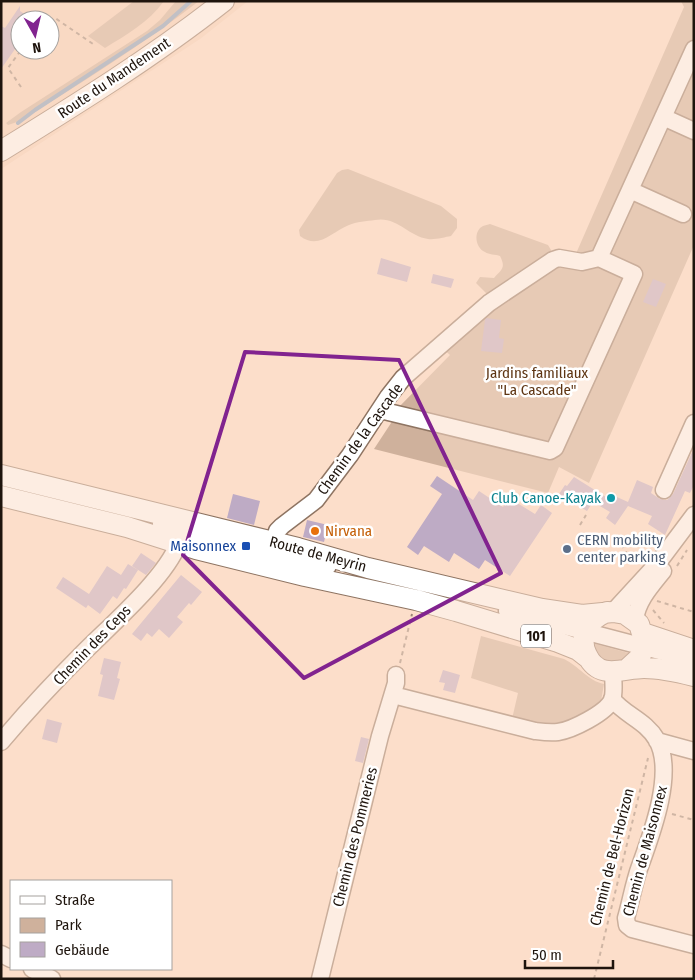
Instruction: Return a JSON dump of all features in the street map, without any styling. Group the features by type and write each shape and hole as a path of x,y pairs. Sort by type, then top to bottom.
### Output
{"main road":[{"name":"Route du Mandement","path":"1,151 151,54 224,1"},
{"name":"Route de Meyrin","path":"1,475 274,542 368,568 542,609 582,615 610,612 625,614 641,638 694,650"},
{"name":"Route de Meyrin","path":"1,496 127,527 178,544 456,611 558,642 578,650 601,669 620,671 658,669 694,676"},
{"path":"587,657 584,643 585,634 596,617 610,612"},
{"path":"620,671 637,662 641,638"}],"street":[{"path":"380,410 550,452 555,448 634,274 599,258 694,49"},
{"path":"663,117 694,131"},
{"path":"630,190 683,214"},
{"name":"Chemin de la Cascade","path":"274,542 282,526 316,500 350,456 403,378 489,303 553,260 560,258 582,262 599,258"},
{"path":"664,490 694,423"},
{"path":"1,484 585,634"},
{"path":"1,489 144,524 198,540 585,634 641,638 694,660"},
{"path":"610,612 658,563 694,515"},
{"path":"641,638 636,613 641,600 694,527"},
{"name":"Chemin des Ceps","path":"1,742 83,652 154,581 174,554 178,544"},
{"path":"641,638 694,665"},
{"path":"393,696 544,732 559,732 575,726 601,711 612,699 620,671"},
{"name":"Chemin des Pommeries","path":"320,979 380,736 393,696 396,675"},
{"name":"Chemin de Maisonnex","path":"612,699 618,706 643,723 658,743 664,768 664,783 645,854 637,875 626,918 626,925 632,929 694,945"},
{"path":"658,743 694,751"},
{"path":"34,970 52,979"}],"path":[{"path":"60,21 93,44"},
{"path":"14,60 8,68 20,87"},
{"path":"580,525 586,515"},
{"path":"617,538 628,555 644,566"},
{"path":"676,567 687,550"},
{"path":"652,599 694,612"},
{"path":"396,675 412,614"},
{"name":"Chemin de Bel-Horizon","path":"594,979 649,753 658,743"},
{"path":"657,810 694,820"}],"highlighted area":[{"path":"245,352 399,360 501,573 304,678 183,555"}],"shaded area":[{"path":"1,1 248,1 200,39 1,169"}],"green space":[{"path":"134,1 164,1 144,22 105,48 88,36"},
{"path":"176,1 199,1 133,48 66,92 20,121 8,125 6,123 147,31 160,20"},
{"name":"Jardins familiaux \"La Cascade\"","path":"681,1 694,1 694,245 589,483 559,467 548,493 374,449 395,417 398,408 450,355 442,348 558,261 571,265 684,7"},
{"path":"348,169 441,206 457,219 457,228 451,236 428,239 414,234 396,223 383,220 352,224 319,241 307,240 300,236 299,230 337,173"},
{"path":"490,224 548,245 551,250 551,256 488,295 476,283 480,277 494,278 503,266 500,256 487,253 477,243 476,239 480,228"},
{"path":"481,636 564,659 588,677 604,684 601,701 595,708 556,726 512,719 518,693 471,678"},
{"path":"592,643 632,654 621,663 607,663 596,655"}],"building":[{"path":"10,21 10,56 1,69 1,26 5,28"},
{"path":"381,258 411,267 407,282 377,274"},
{"path":"433,274 454,279 451,288 431,283"},
{"path":"653,279 666,284 656,307 643,302"},
{"path":"486,318 501,320 499,338 504,339 502,353 481,351"},
{"path":"694,448 694,485 690,493 685,491 665,535 648,524 652,516 628,506 615,525 606,518 610,512 593,502 587,511 559,494 574,477 606,497 608,493 628,502 637,480 653,487 651,493 660,499 667,500 673,494"},
{"path":"437,476 473,500 479,491 503,507 509,498 535,514 541,505 552,513 510,576 485,560 479,569 454,553 449,562 424,546 418,555 407,547 442,494 430,486"},
{"path":"233,494 260,501 254,525 227,518"},
{"path":"307,520 328,525 324,542 303,537"},
{"path":"141,553 156,563 146,575 132,566"},
{"path":"128,564 138,570 126,589 124,588 117,599 113,596 100,614 88,605 86,608 56,588 63,577 89,594 107,566 121,575"},
{"path":"181,575 202,592 177,617 183,622 169,638 159,629 152,637 147,633 141,641 132,634"},
{"path":"104,658 121,662 117,678 120,679 114,700 98,696 103,675 100,674"},
{"path":"443,670 460,675 455,693 443,690 445,683 439,682"},
{"path":"47,719 62,723 57,743 42,739"},
{"path":"361,737 369,739 363,763 355,761"}],"waterway":[{"path":"18,123 163,26 191,1"}],"place":[{"name":"Club Canoe-Kayak","path":"611,498"},
{"name":"Nirvana","path":"315,531"},
{"name":"Maisonnex","path":"246,546"},
{"name":"CERN mobility center parking","path":"567,549"}]}
